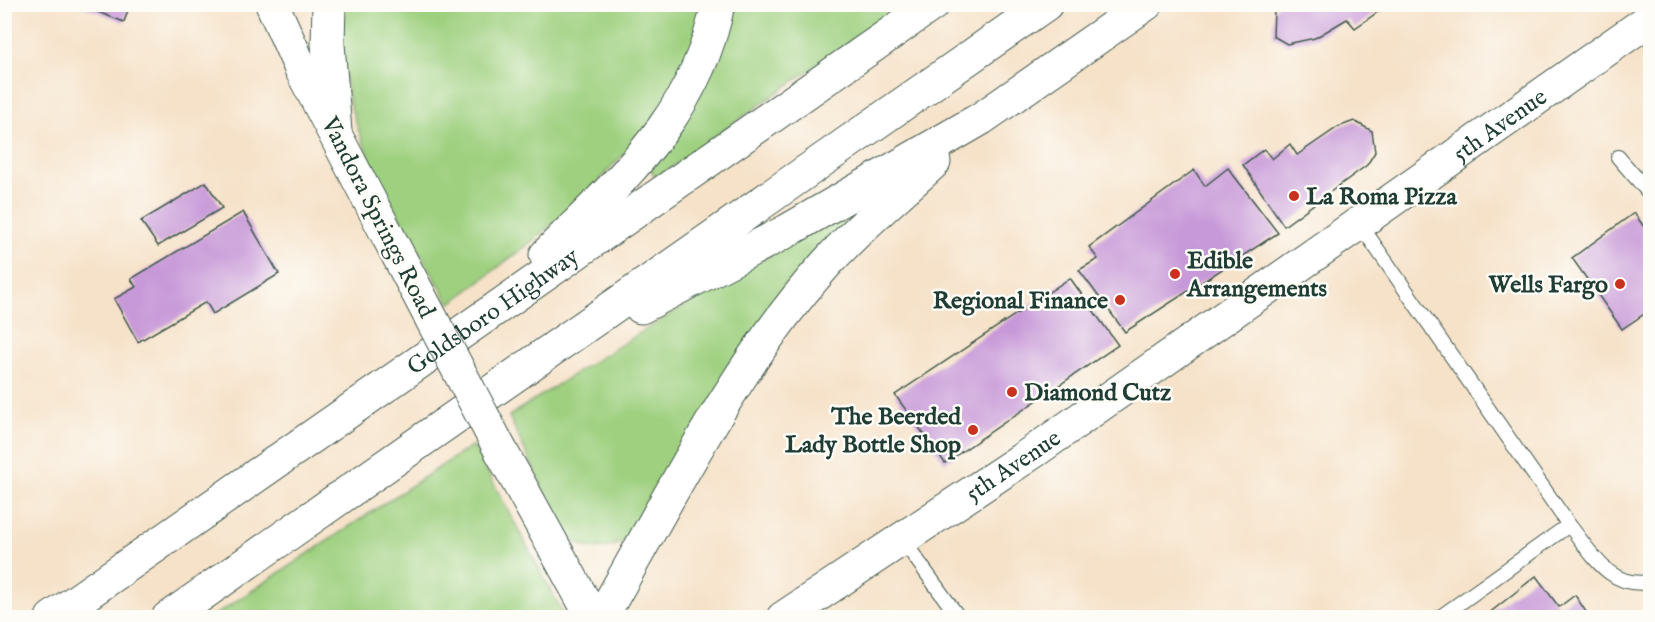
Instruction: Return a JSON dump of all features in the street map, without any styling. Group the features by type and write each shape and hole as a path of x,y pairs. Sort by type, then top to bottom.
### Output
{"main road":[{"name":"Vandora Springs Road","path":"272,4 302,71 388,236 501,451 593,618"},
{"path":"329,4 328,44 335,132"},
{"path":"488,314 606,194 662,132 699,70 711,36 718,4"},
{"name":"Goldsboro Highway","path":"52,618 933,4"},
{"path":"168,618 1046,4"},
{"path":"525,367 787,231 982,118 1146,4"},
{"name":"5th Avenue","path":"783,618 1036,450 1650,19"},
{"path":"601,618 712,422 782,319 824,266 865,224 982,118"}],"lane":[{"path":"1618,157 1650,194"},
{"path":"1359,223 1569,525 1609,574 1634,585 1650,582"},
{"path":"1439,618 1569,525"},
{"path":"902,539 959,618"}],"green space":[{"path":"340,5 706,5 689,61 646,130 580,201 535,239 450,304 392,203 356,124 346,85"},
{"path":"733,5 902,5 656,178 649,167 718,61"},
{"path":"867,200 638,532 619,544 591,548 572,540 563,532 509,416 686,305"},
{"path":"473,445 565,617 212,617"}],"building":[{"path":"77,4 130,4 124,22"},
{"path":"1280,4 1389,4 1355,28 1347,19 1315,38 1287,44 1273,36 1274,9"},
{"name":"La Roma Pizza","path":"1354,121 1372,131 1375,152 1367,165 1284,226 1243,165 1264,149 1272,159 1290,144 1297,155 1338,127"},
{"path":"1228,168 1278,233 1125,332 1079,270 1098,259 1089,247 1194,170 1205,186"},
{"path":"206,182 222,208 158,246 141,221"},
{"path":"243,212 279,274 213,314 206,302 138,342 114,299 136,287 131,279"},
{"name":"Wells Fargo","path":"1634,213 1647,231 1650,228 1650,310 1622,329 1572,258"},
{"path":"1070,278 1118,345 945,463 895,395"},
{"path":"1536,576 1559,607 1575,595 1590,618 1483,618"}],"place":[{"name":"La Roma Pizza","path":"1294,196"},
{"name":"Edible Arrangements","path":"1175,274"},
{"name":"Wells Fargo","path":"1620,284"},
{"name":"Regional Finance","path":"1120,300"},
{"name":"Diamond Cutz","path":"1012,392"},
{"name":"The Beerded Lady Bottle Shop","path":"973,430"}]}
